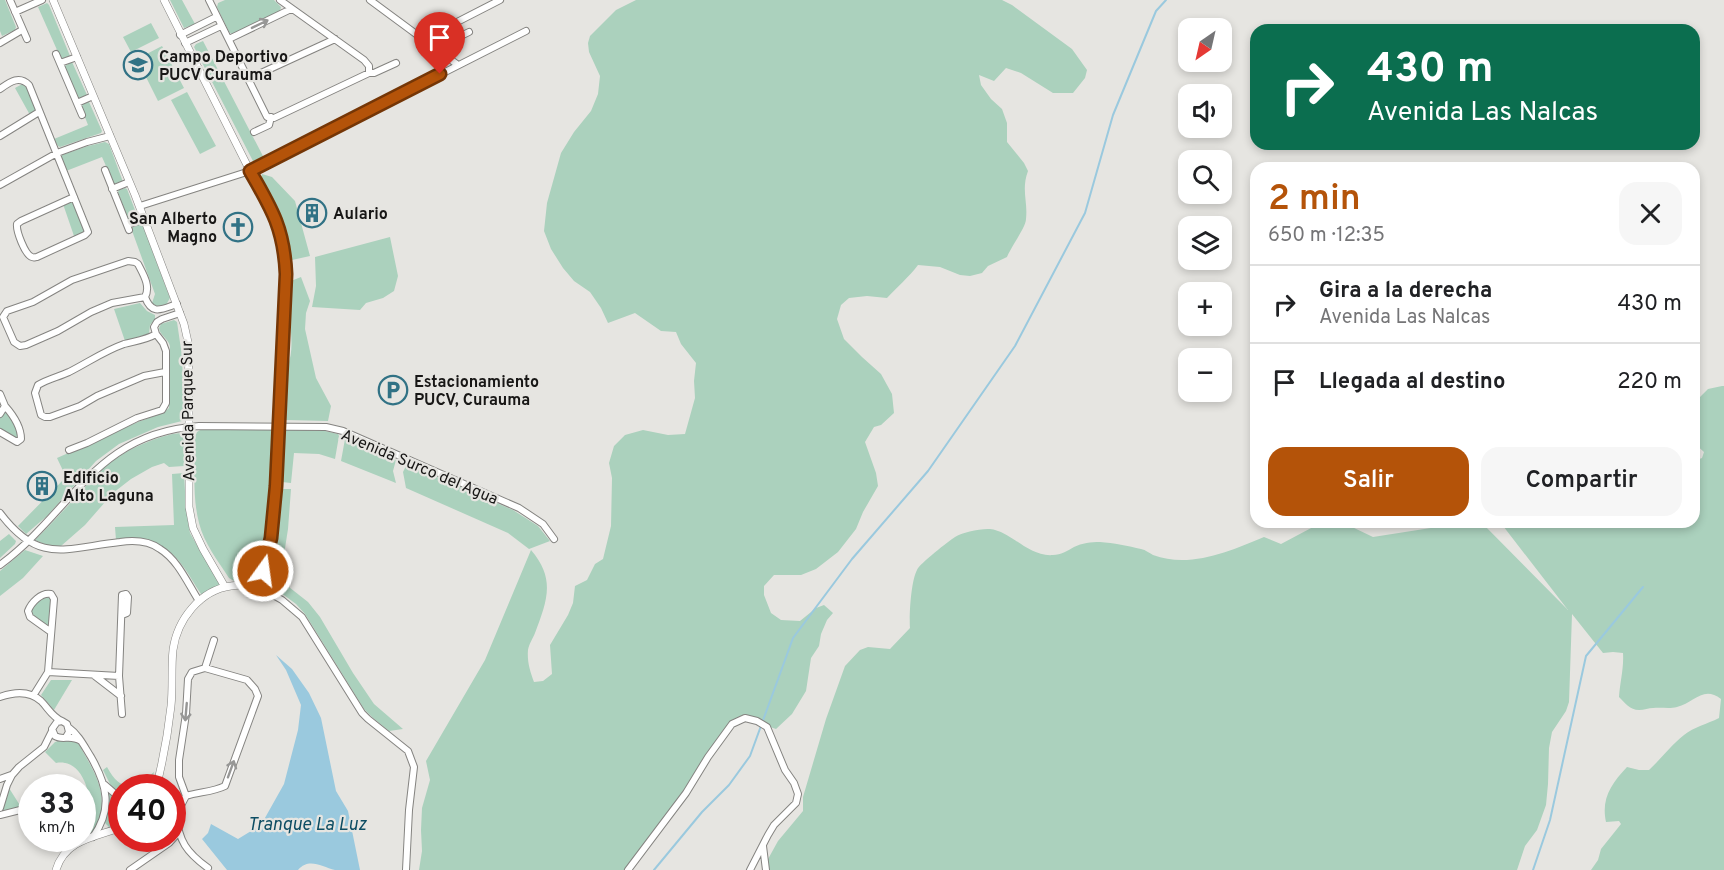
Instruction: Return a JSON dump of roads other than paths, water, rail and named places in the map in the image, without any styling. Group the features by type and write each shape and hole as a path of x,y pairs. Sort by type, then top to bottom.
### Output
{"street":[{"path":"10,0 27,39"},
{"path":"15,12 42,0"},
{"name":"Avenida Parque Sur","path":"53,0 140,206 180,313 188,342 189,507 193,528 225,587"},
{"path":"164,0 250,171 274,213 285,250 286,274 273,524 259,587"},
{"path":"280,0 364,60 369,66 369,73"},
{"path":"370,0 458,65"},
{"path":"424,39 500,0"},
{"path":"211,1 216,17 267,117 274,118 369,73 396,63"},
{"path":"229,39 291,9"},
{"path":"180,35 216,17"},
{"path":"185,43 221,26"},
{"path":"0,43 22,30"},
{"path":"140,206 250,171 526,31"},
{"path":"436,48 470,32"},
{"path":"248,79 335,39"},
{"path":"56,54 82,115"},
{"path":"60,63 77,57"},
{"path":"0,89 16,80 25,81 29,85 39,112 57,153 87,230 86,234 37,257 30,257 17,231 17,224 74,197"},
{"path":"77,103 93,96"},
{"path":"0,136 39,112"},
{"path":"254,132 269,124 271,117"},
{"path":"0,185 57,153 110,136"},
{"path":"105,170 128,228 145,219"},
{"path":"112,189 129,182"},
{"path":"146,297 112,303 58,331 20,346 14,342 3,317 7,311 33,302 72,280 128,261 138,264 148,286 146,297 148,305 153,310 177,304"},
{"path":"69,450 137,418 162,410 166,403 166,351 154,327 157,322 180,313"},
{"path":"156,334 125,344 45,381 38,385 35,393 41,415 50,417 80,406 97,396 144,376 165,372"},
{"path":"0,394 5,405 15,417 21,432 21,439 17,442 0,432"},
{"path":"0,414 5,405"},
{"name":"Avenida Surco del Agua","path":"0,565 27,541 102,463 130,443 163,431 188,426 278,425 326,427 343,432 519,507 543,524 554,539"},
{"path":"0,513 14,531 27,541 52,550 129,541 155,546 177,565 199,601"},
{"path":"244,585 254,581 263,571"},
{"path":"263,571 265,582 273,595"},
{"path":"159,774 171,704 175,641 183,620 199,601 225,587 244,585 259,587 302,617 362,713 408,752 414,767 406,870"},
{"path":"33,696 48,672 54,599 51,594 47,593 30,606 28,611 30,617 51,632"},
{"path":"122,615 119,676 122,714"},
{"path":"205,668 214,639"},
{"path":"179,774 188,679 192,672 205,668 247,680 255,688 258,696 225,786 186,797"},
{"path":"48,672 119,676"},
{"path":"94,675 121,696"},
{"path":"0,697 15,693 33,696 42,702 54,717 75,732 82,741 108,788"},
{"path":"42,702 54,732 61,738 74,737 82,741"},
{"path":"628,870 686,793 732,724 745,718 767,727 798,794 796,803 774,825 750,870"},
{"path":"0,808 12,775 40,752 54,732 57,722 62,722"},
{"path":"66,736 69,732 68,727"},
{"path":"0,779 12,775"},
{"path":"96,832 103,821 105,811 105,785"},
{"path":"0,815 18,810"},
{"path":"96,836 108,832 103,821"},
{"path":"763,846 766,870"},
{"path":"186,848 194,858 208,868"},
{"path":"57,870 66,852"},
{"path":"130,870 156,852"}],"water":[{"name":"Tranque La Luz","path":"276,655 292,669 309,693 321,718 336,791 348,811 360,870 335,870 311,863 298,870 227,870 202,839 208,833 211,824 238,839 261,825 284,784 298,730 301,705 286,670"}],"waterway":[{"path":"654,870 702,812 729,785 750,756 793,638 852,559 928,471 1015,346 1085,213 1113,115 1156,11 1166,0"},
{"path":"1533,870 1550,820 1586,656 1643,587"}],"place":[{"name":"Campo Deportivo PUCV Curauma","path":"138,65"},
{"name":"Aulario","path":"312,213"},
{"name":"San Alberto Magno","path":"238,227"},
{"name":"Estacionamiento PUCV, Curauma","path":"393,390"},
{"name":"Edificio Alto Laguna","path":"42,486"}]}
